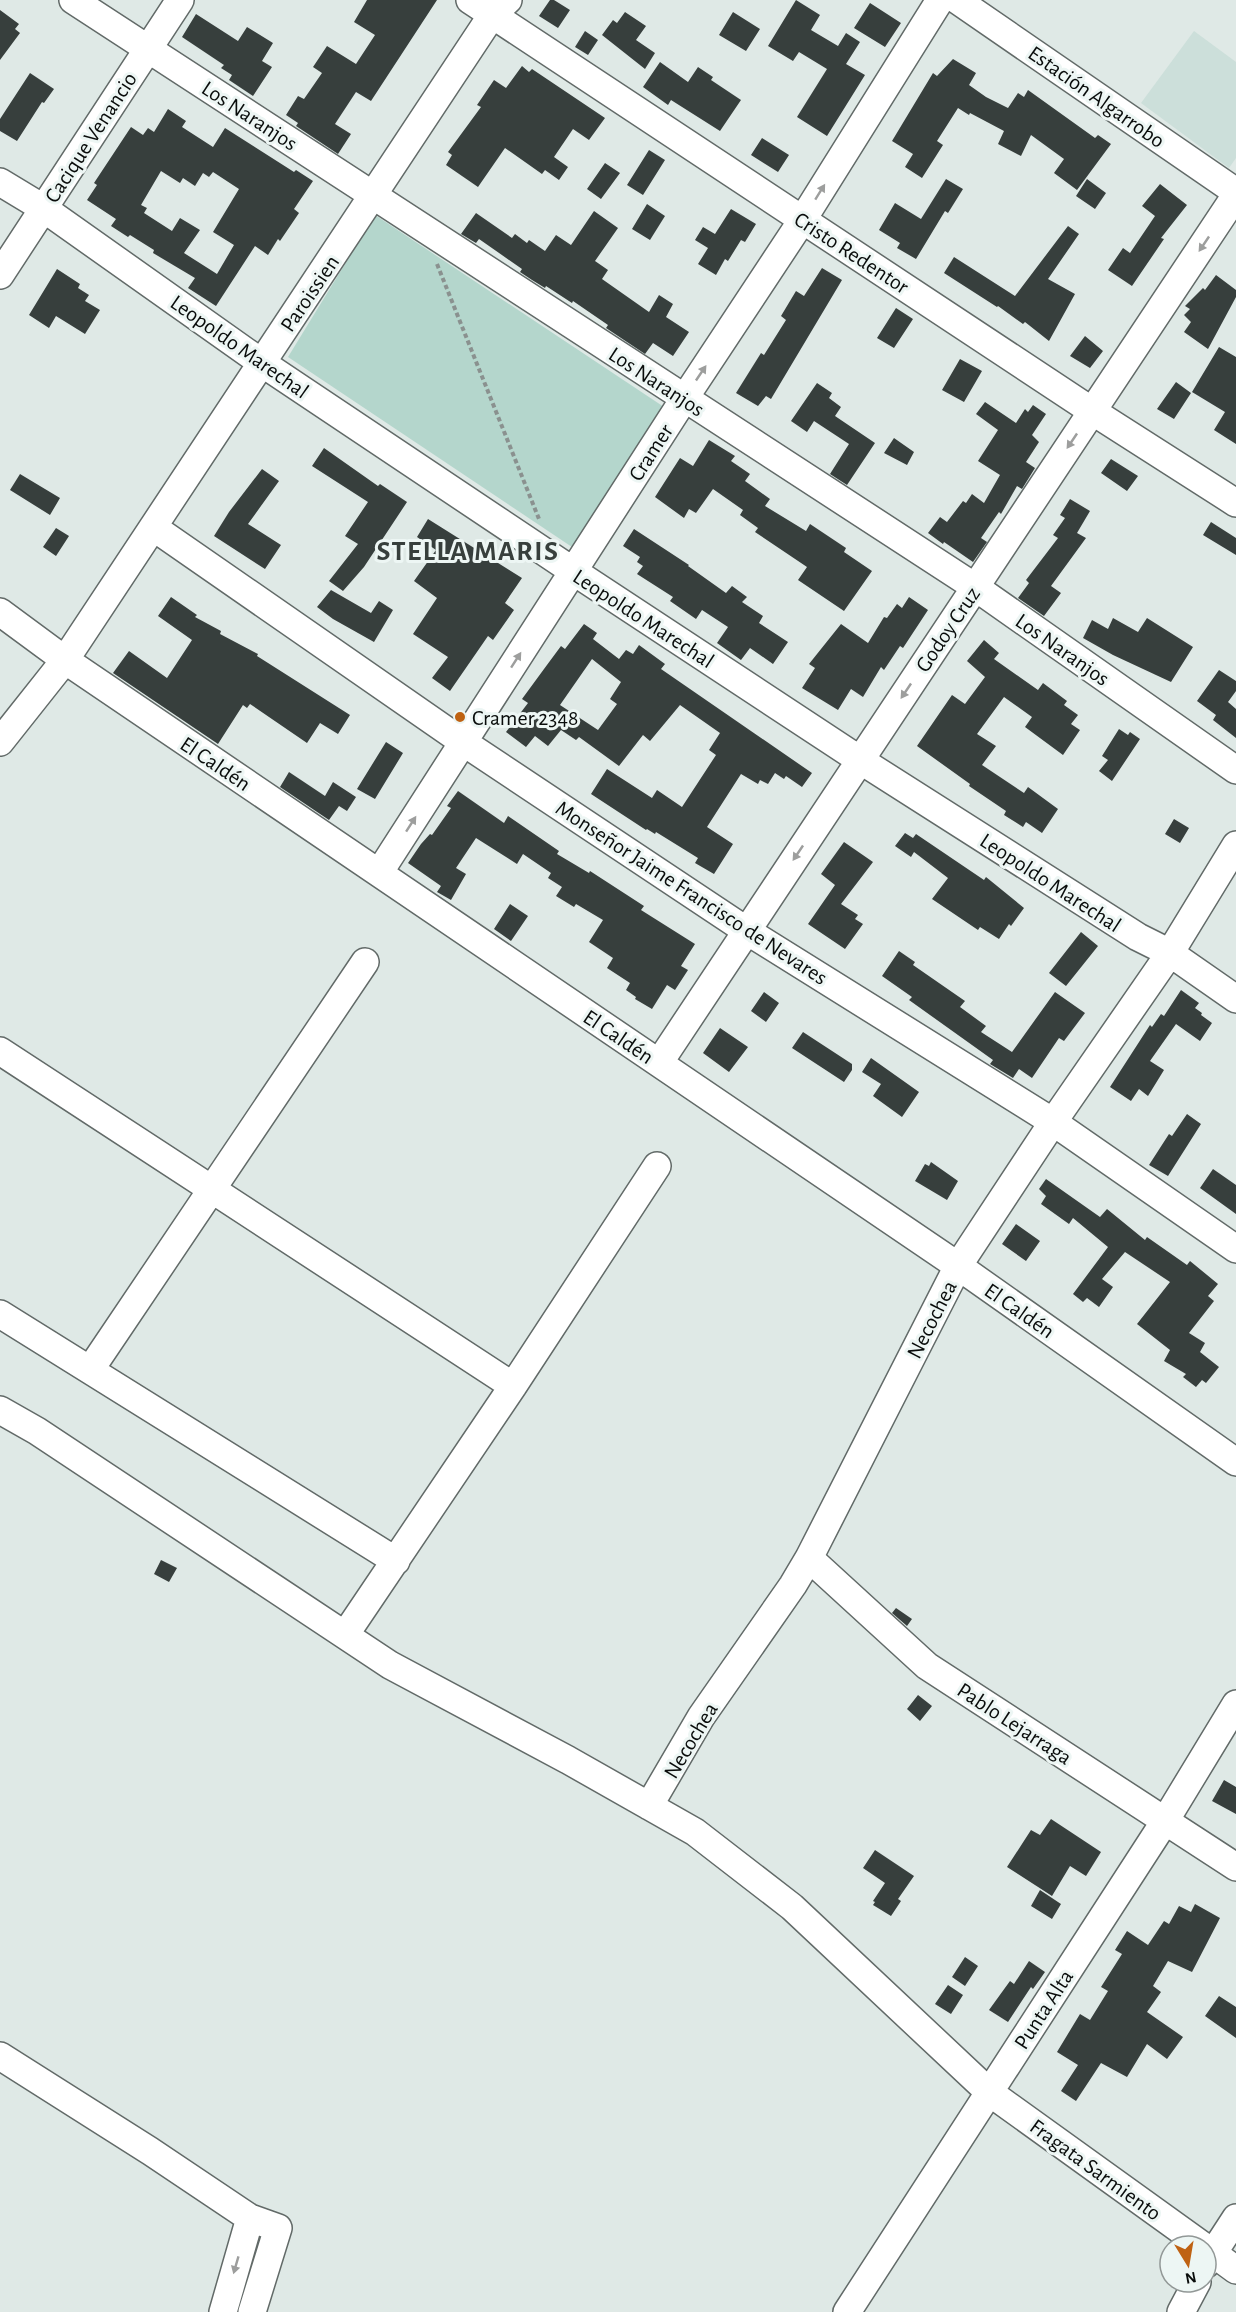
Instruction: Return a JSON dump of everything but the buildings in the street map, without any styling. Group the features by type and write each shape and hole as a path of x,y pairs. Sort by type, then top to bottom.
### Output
{"street":[{"name":"Los Naranjos","path":"73,0 975,587 1236,770"},
{"name":"Cacique Venancio","path":"0,275 180,0"},
{"name":"Cristo Redentor","path":"470,0 499,5 803,219 1092,411 1236,503"},
{"name":"Cramer","path":"379,873 684,399 803,219 940,0"},
{"name":"Estación Algarrobo","path":"957,0 1236,194"},
{"name":"Paroissien","path":"0,742 64,660 499,5"},
{"name":"Leopoldo Marechal","path":"0,182 43,208 262,363 573,572 860,760 1138,937 1170,953 1236,999"},
{"name":"Godoy Cruz","path":"659,1063 1236,194"},
{"name":"Monseñor Jaime Francisco de Nevares","path":"153,527 463,742 747,930 1053,1122 1236,1249"},
{"name":"El Caldén","path":"0,612 64,660 958,1266 1236,1462"},
{"name":"Necochea","path":"649,1806 701,1717 793,1585 809,1558 958,1266 1053,1122 1170,953 1236,845"},
{"path":"90,1370 365,962"},
{"path":"0,1051 513,1386"},
{"path":"345,1635 513,1386 657,1166"},
{"path":"0,1314 396,1561"},
{"name":"Fragata Sarmiento","path":"0,1410 37,1431 390,1665 568,1760 695,1832 792,1907 989,2091 1181,2234"},
{"name":"Pablo Lejarraga","path":"809,1558 927,1666 1236,1867"},
{"name":"Punta Alta","path":"847,2312 1165,1821 1236,1704"},
{"path":"0,2056 150,2151 250,2218 278,2228 252,2312"},
{"path":"223,2312 250,2218"},
{"path":"1218,2240 1236,2218"},
{"name":"Fragata Sarmiento","path":"1218,2259 1236,2270"},
{"path":"1181,2312 1191,2294"}],"path":[{"path":"432,253 543,528"}],"shaded area":[{"path":"1194,31 1236,62 1236,158 1229,168 1141,103"}],"green space":[{"path":"375,215 664,407 572,547 288,357"}],"place":[{"name":"Cramer 2348","path":"460,717"}],"district":[{"name":"STELLA MARIS","path":"468,550"}]}
